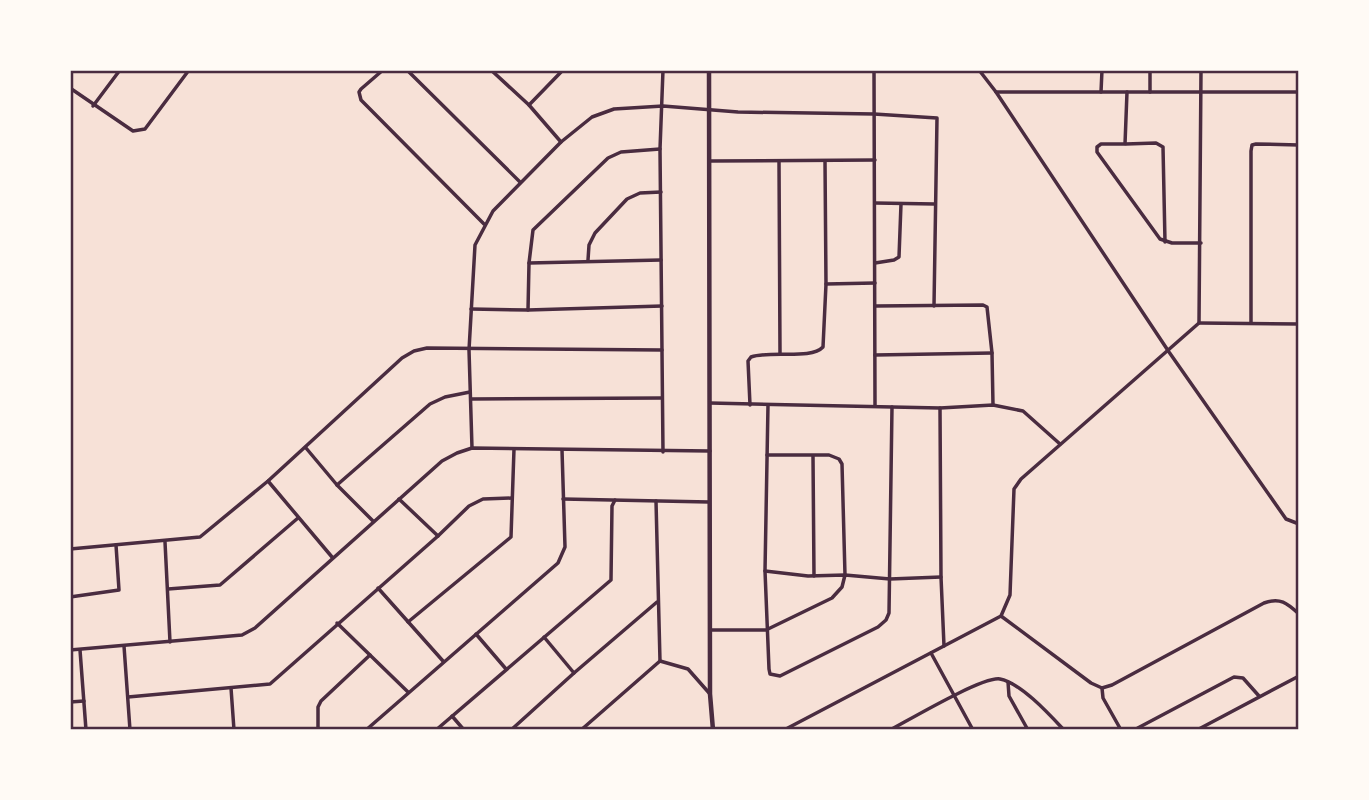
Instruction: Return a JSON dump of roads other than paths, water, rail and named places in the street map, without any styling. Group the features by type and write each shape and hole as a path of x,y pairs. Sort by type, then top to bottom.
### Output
{"street":[{"path":"93,106 120,70"},
{"path":"70,88 133,131 145,129 189,70"},
{"path":"383,70 361,89 361,100 484,224"},
{"path":"407,70 520,182"},
{"path":"528,105 563,70"},
{"path":"663,70 660,149 663,452"},
{"path":"709,70 709,630 713,730"},
{"path":"874,70 875,405"},
{"path":"979,70 1169,352 1286,519 1299,524"},
{"path":"1101,92 1102,70"},
{"path":"1150,70 1150,92"},
{"path":"1199,323 1201,70"},
{"path":"494,71 561,142"},
{"path":"996,92 1299,92 1299,98"},
{"path":"1125,144 1126,92"},
{"path":"472,448 469,350 475,244 493,211 520,182 561,142 599,113 614,109 663,106 738,112 937,118 934,306"},
{"path":"1165,242 1164,146 1099,145 1097,152 1152,229 1165,242 1201,243"},
{"path":"1251,323 1252,145 1299,145"},
{"path":"528,310 533,230 608,158 621,152 660,149"},
{"path":"710,161 875,160"},
{"path":"779,161 780,353"},
{"path":"750,405 748,361 751,357 759,354 812,354 823,347 826,284 825,161"},
{"path":"588,260 591,238 627,199 640,193 661,192"},
{"path":"875,203 935,204"},
{"path":"875,263 898,257 901,204"},
{"path":"1299,209 1299,301"},
{"path":"529,264 588,260 661,260"},
{"path":"826,284 875,283"},
{"path":"876,306 983,304 987,307 992,353 993,405"},
{"path":"471,309 662,306"},
{"path":"784,730 1001,616 1010,595 1014,489 1021,479 1060,444 1169,352 1199,323 1299,324"},
{"path":"70,549 200,537 268,481 368,388 414,351 427,348 662,350"},
{"path":"875,355 992,353"},
{"path":"337,485 430,404 445,397 470,392"},
{"path":"471,399 662,398"},
{"path":"710,403 940,408 993,405 1023,411 1060,444"},
{"path":"768,405 766,630 770,674 780,676 878,627 886,620 889,612 890,579 892,407"},
{"path":"940,408 944,646"},
{"path":"305,447 337,485 373,521"},
{"path":"70,650 243,635 255,628 332,556 442,461 472,448 710,451"},
{"path":"408,622 511,537 514,449"},
{"path":"366,730 558,563 565,547 562,450"},
{"path":"709,630 766,630 832,598 842,587 845,575 844,469 839,459 834,456 766,455"},
{"path":"813,455 814,576"},
{"path":"268,481 332,556"},
{"path":"128,697 270,684 469,506 478,501 512,498"},
{"path":"398,499 438,536"},
{"path":"563,499 709,502"},
{"path":"436,730 611,580 612,506 615,500"},
{"path":"656,501 660,661"},
{"path":"168,589 220,585 298,517"},
{"path":"165,541 170,642"},
{"path":"70,597 119,590 116,545"},
{"path":"765,571 890,579 941,577"},
{"path":"378,588 443,661"},
{"path":"1001,616 1091,683 1102,688 1264,603 1273,600 1285,602 1299,614"},
{"path":"511,730 657,602"},
{"path":"337,623 408,692"},
{"path":"475,633 506,669"},
{"path":"544,638 574,673"},
{"path":"124,646 130,730"},
{"path":"80,650 86,730"},
{"path":"930,653 973,730"},
{"path":"318,730 318,707 321,701 370,655"},
{"path":"660,661 688,669 710,694"},
{"path":"581,730 660,661"},
{"path":"1197,730 1299,676"},
{"path":"1134,730 1234,677 1243,678 1259,696"},
{"path":"890,730 975,685 995,678 1008,682 1033,700 1064,730"},
{"path":"1008,682 1009,696 1028,730"},
{"path":"231,688 234,730"},
{"path":"1102,688 1103,698 1121,730"},
{"path":"70,702 84,701"},
{"path":"452,716 464,730"}]}
